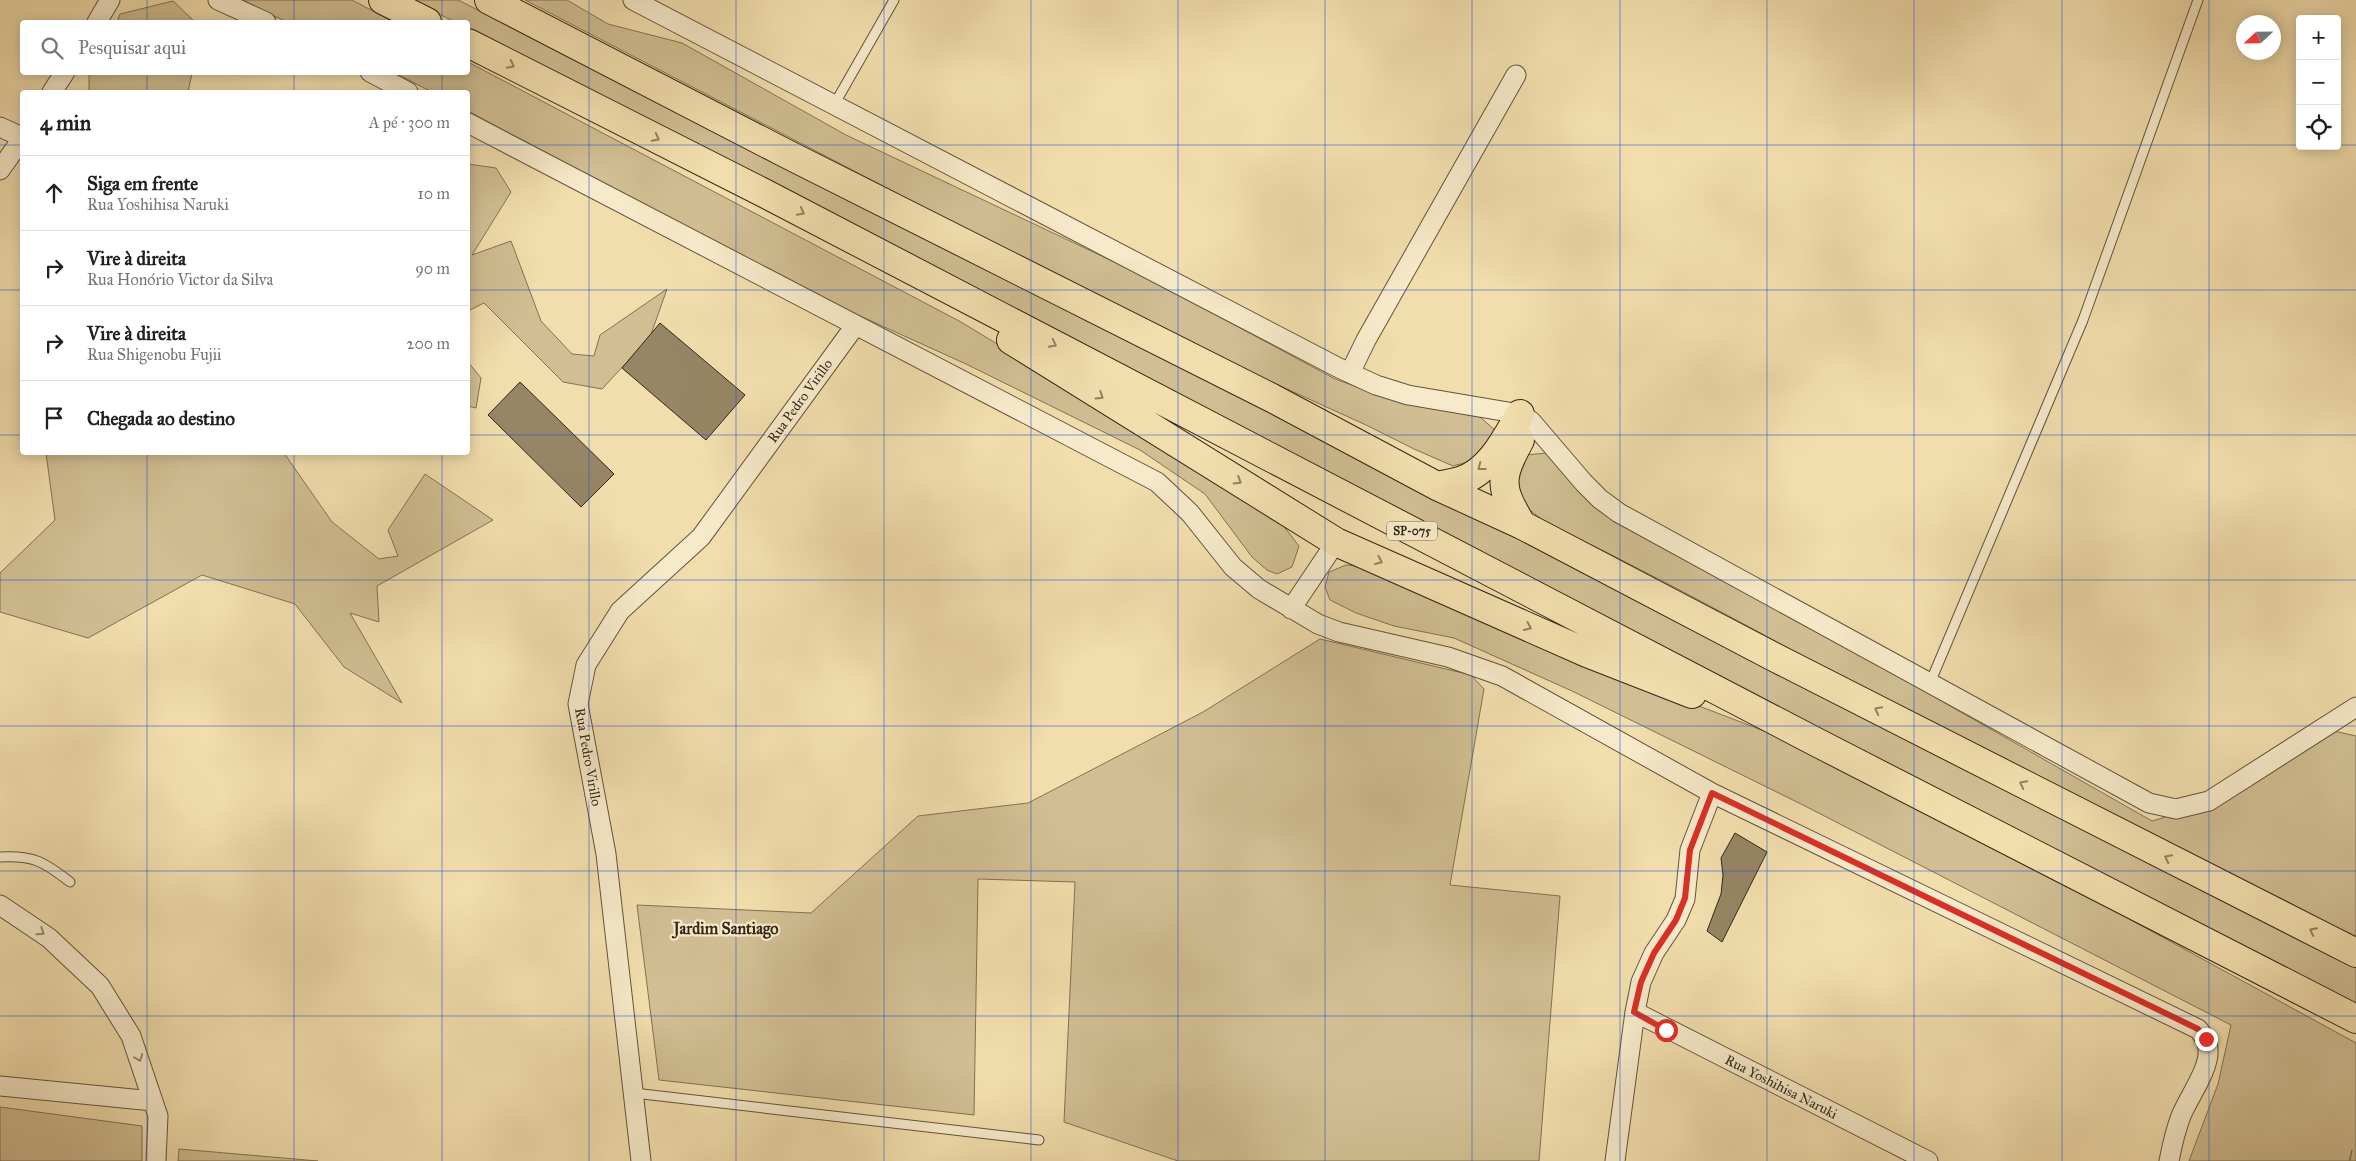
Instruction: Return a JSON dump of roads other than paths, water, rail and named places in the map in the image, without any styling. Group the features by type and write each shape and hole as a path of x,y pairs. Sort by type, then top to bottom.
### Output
{"highway":[{"path":"383,0 423,20"},
{"path":"489,0 785,154 1272,398 1437,486 1522,525 1783,661 2356,954"},
{"name":"SP-075","path":"470,44 762,192 1818,743 2356,1019"},
{"path":"929,280 1018,345 1336,542 1587,653 1818,743"},
{"path":"1437,486 1462,480 1482,467 1496,454 1526,418"},
{"path":"1522,525 1506,498 1504,474 1526,418"}],"street":[{"path":"98,20 110,0"},
{"path":"218,0 262,20"},
{"path":"633,0 1350,373 1376,385 1408,395 1526,418 1584,484 1600,500 1619,513 2149,803 2176,809 2210,801 2356,707"},
{"path":"53,90 63,75"},
{"path":"376,75 404,90"},
{"path":"1350,373 1366,340 1516,76"},
{"path":"470,125 1157,482 1190,513 1233,567 1259,589 1328,629 1448,657 1502,676 1712,793 2198,1029 2206,1039 2208,1050 2206,1065 2182,1115 2174,1137 2169,1161"},
{"path":"0,127 20,137"},
{"path":"0,170 20,141"},
{"name":"Rua Pedro Virillo","path":"641,1161 606,854 578,704 586,665 620,610 702,537 855,326"},
{"path":"1291,609 1336,542"},
{"path":"1615,1161 1634,1012 1641,982 1654,953 1676,920 1685,898 1690,850 1712,793"},
{"path":"0,906 49,938 100,986 131,1036 158,1116 156,1161"},
{"name":"Rua Yoshihisa Naruki","path":"1634,1012 1928,1161"},
{"path":"0,1086 153,1100"}],"lane":[{"path":"834,106 894,0"},
{"path":"1930,682 2083,320 2198,0"},
{"path":"0,858 21,857 37,859 70,882"},
{"path":"634,1093 1039,1140"}],"district":[{"name":"Jardim Santiago","path":"726,928"}]}
